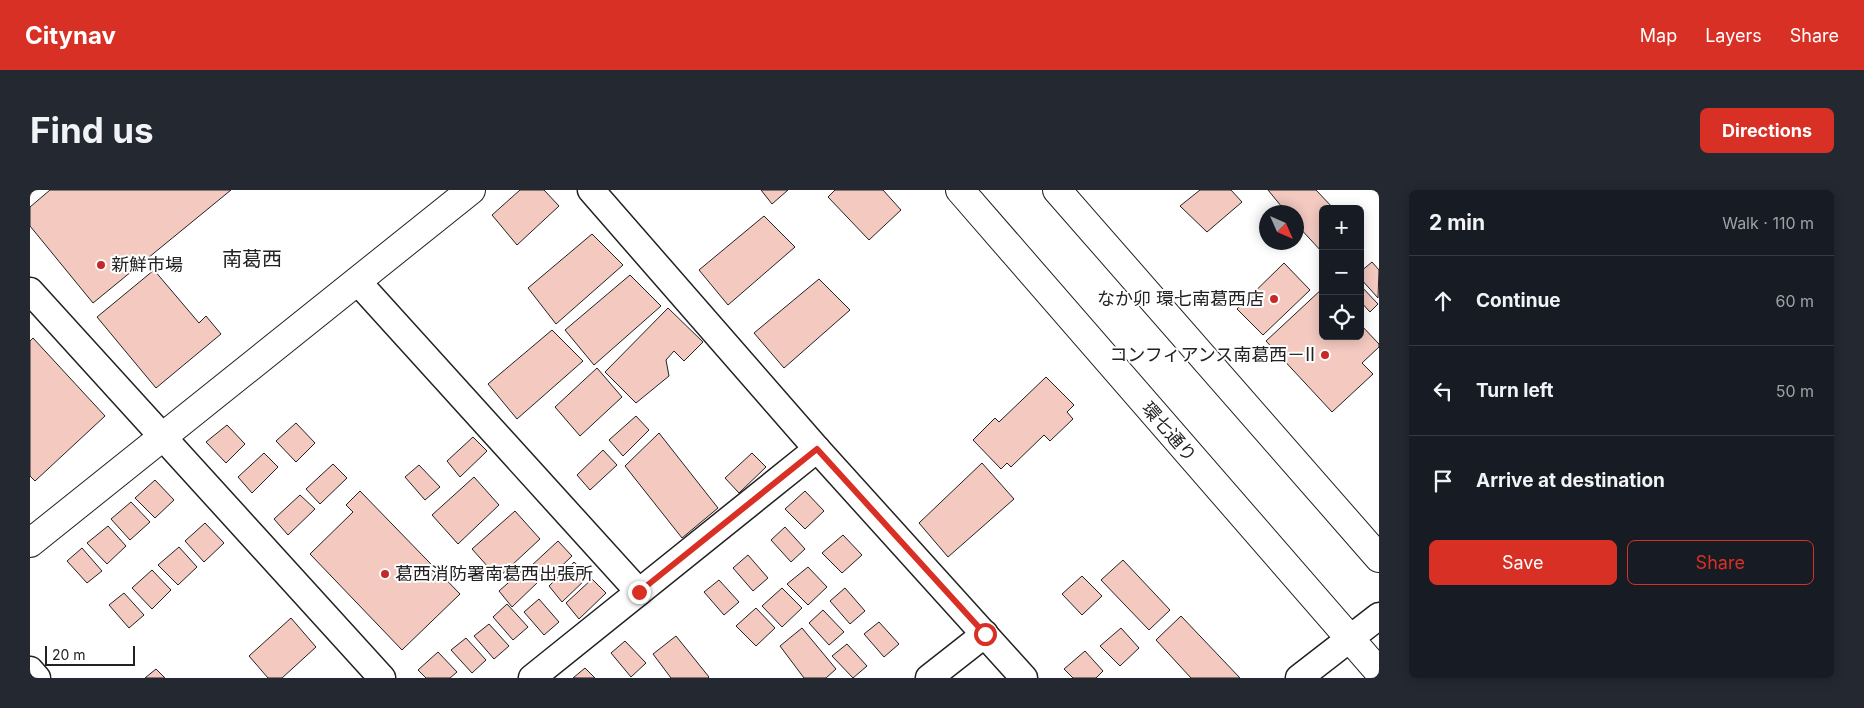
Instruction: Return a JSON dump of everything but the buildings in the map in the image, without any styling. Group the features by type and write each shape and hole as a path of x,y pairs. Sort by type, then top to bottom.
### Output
{"main road":[{"path":"30,543 471,190"},
{"name":"環七通り","path":"960,190 1379,672"},
{"path":"1057,190 1379,558"}],"street":[{"path":"591,190 817,449 1024,678"},
{"path":"357,281 639,592"},
{"path":"30,291 382,678"},
{"path":"532,678 817,449"},
{"path":"1299,678 1379,616"},
{"path":"929,678 985,634"},
{"path":"30,670 37,678"}],"place":[{"name":"新鮮市場","path":"101,265"},
{"name":"なか卯 環七南葛西店","path":"1274,299"},
{"name":"コンフィアンス南葛西－Ⅱ","path":"1325,355"},
{"name":"葛西消防署南葛西出張所","path":"385,574"}],"district":[{"name":"南葛西","path":"252,259"}],"route":[{"path":"639,592 817,449 985,634"}]}
